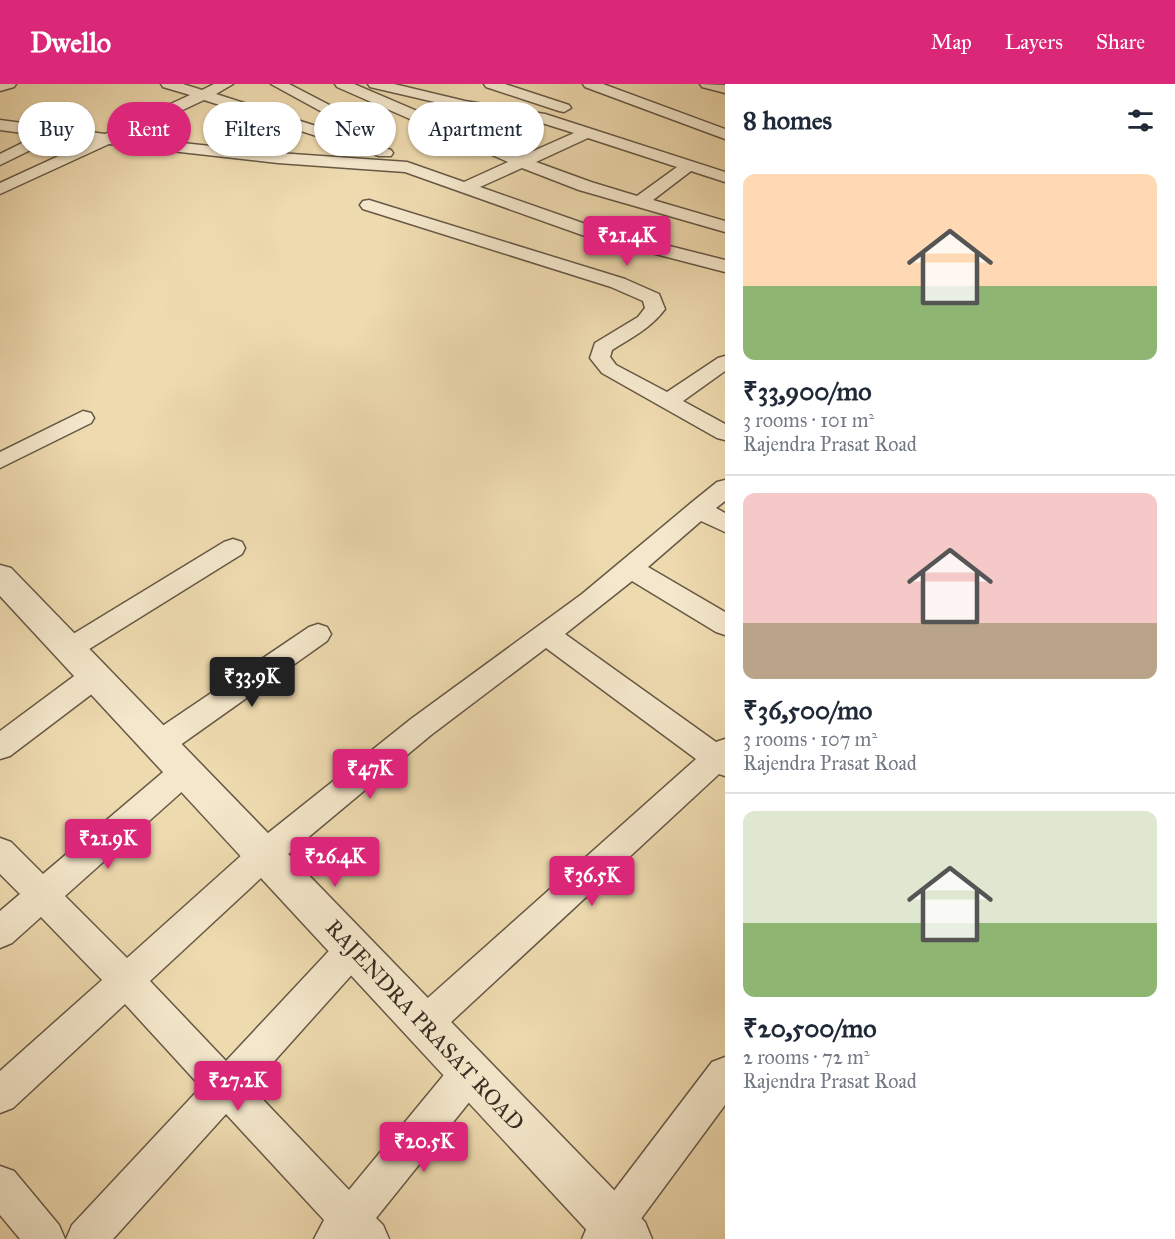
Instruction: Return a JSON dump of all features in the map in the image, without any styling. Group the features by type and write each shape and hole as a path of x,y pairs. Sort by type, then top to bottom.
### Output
{"street":[{"path":"0,87 9,84"},
{"path":"168,84 306,126 383,159 588,231 725,266"},
{"path":"0,189 103,139 226,84"},
{"path":"278,84 416,157 422,171"},
{"path":"342,84 524,163 585,186 725,227"},
{"path":"375,84 465,105 552,121 725,177"},
{"path":"491,84 575,111 552,121"},
{"path":"590,84 725,134"},
{"path":"707,84 725,89"},
{"path":"594,101 613,92"},
{"path":"0,125 18,127"},
{"path":"466,187 587,133"},
{"path":"95,138 278,158 383,159 402,149"},
{"path":"0,160 18,151"},
{"path":"640,202 689,165"},
{"path":"369,205 618,283 652,298 654,309 645,321 602,347 600,358 609,369 725,433"},
{"path":"668,402 725,362"},
{"path":"0,461 83,418"},
{"path":"0,1095 264,855 421,727 630,568 725,488"},
{"path":"699,510 725,524"},
{"path":"0,747 82,663 233,548"},
{"path":"630,568 725,625"},
{"name":"RAJENDRA PRASAT ROAD","path":"0,576 470,1072 614,1234"},
{"path":"0,932 41,895 172,758 318,634"},
{"path":"424,1024 722,758 546,634"},
{"path":"0,852 224,1086 351,1232 470,1072"},
{"path":"86,1239 224,1086 353,949"},
{"path":"614,1234 725,1076"},
{"path":"0,1185 45,1239"}]}
